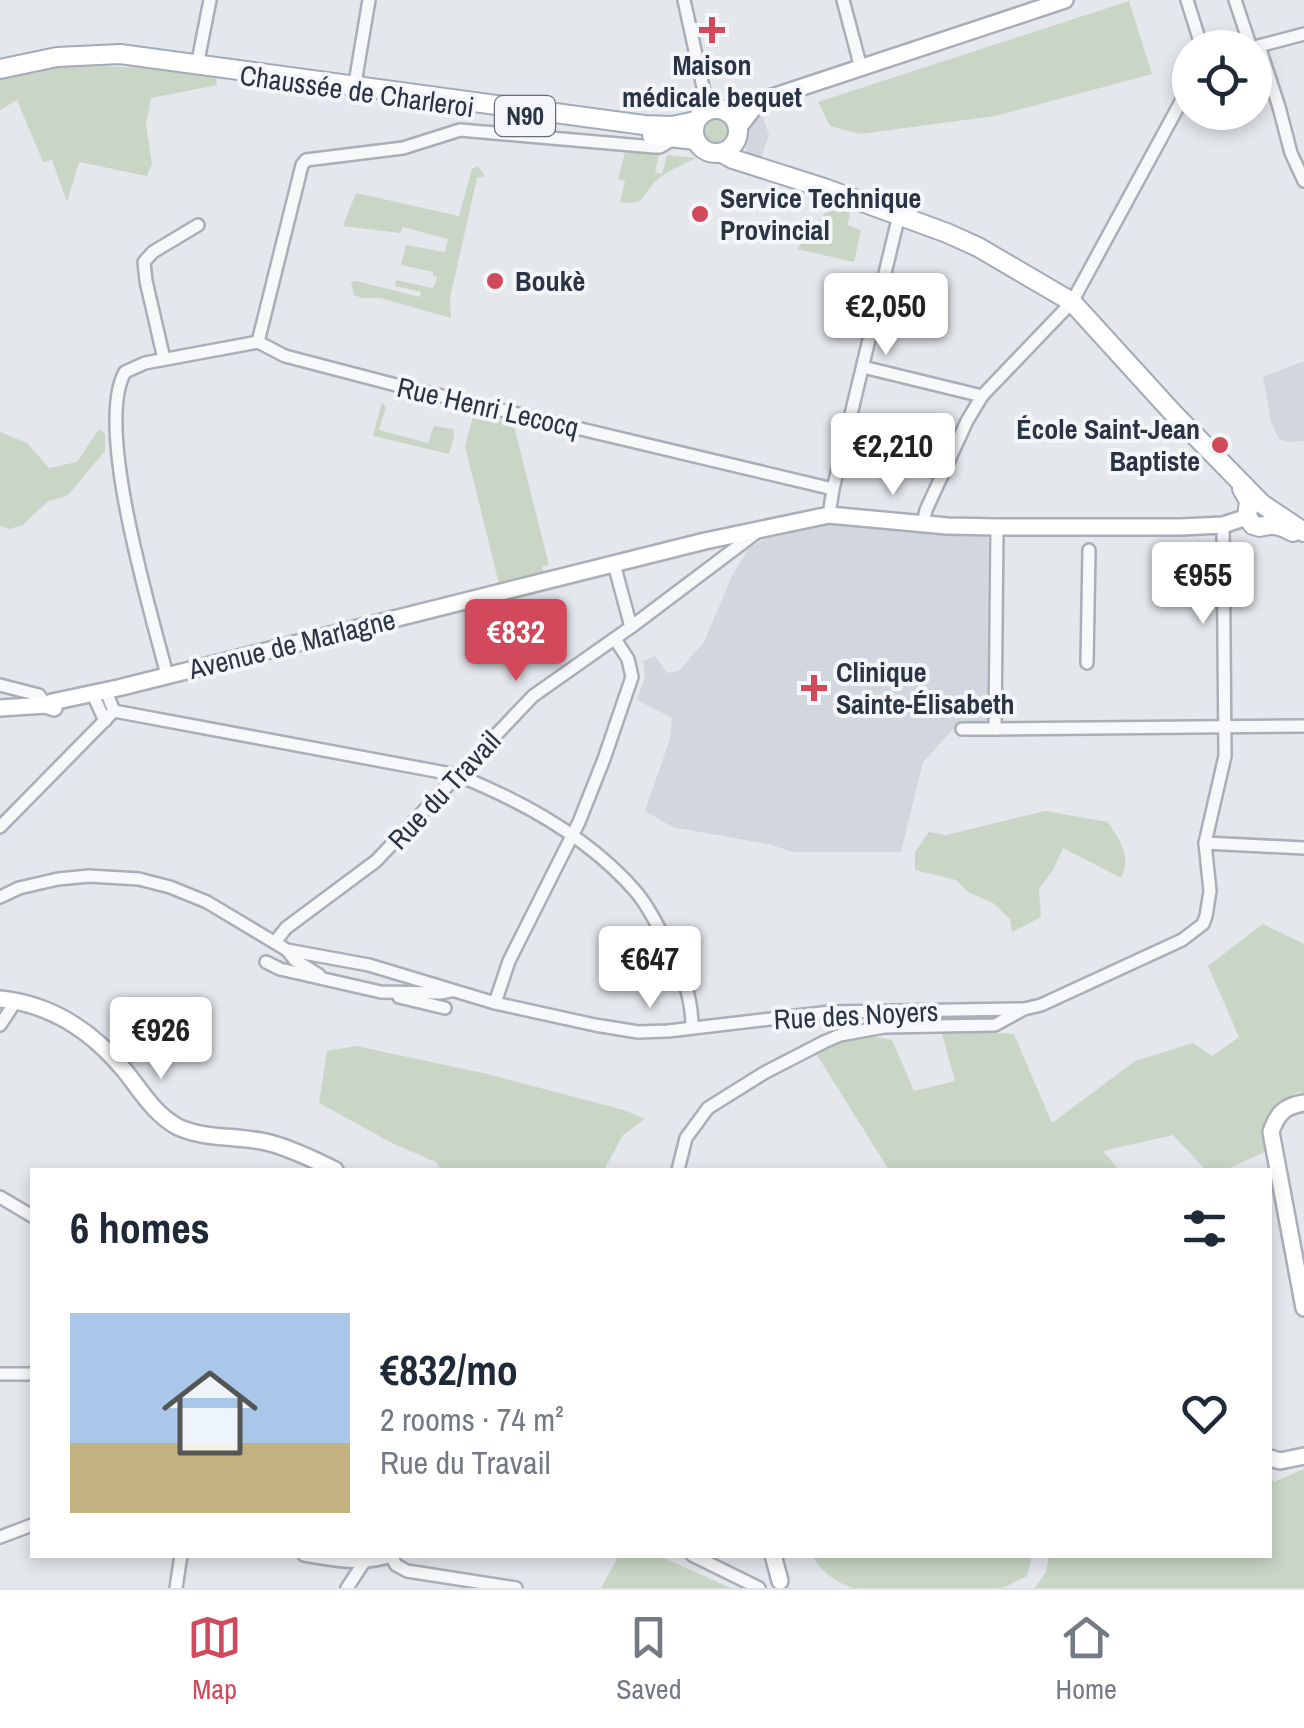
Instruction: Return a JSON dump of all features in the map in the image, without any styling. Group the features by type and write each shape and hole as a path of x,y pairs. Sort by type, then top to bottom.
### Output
{"main road":[{"path":"731,133 760,102 1065,0"},
{"name":"Chaussée de Charleroi","path":"0,69 57,56 139,56 675,138 699,124"},
{"name":"Chaussée de Charleroi","path":"354,89 658,127 699,124"},
{"name":"N90","path":"731,133 708,152 699,124 721,109 731,133 733,159 899,215 978,247 1072,302 1225,464 1264,517"},
{"name":"Avenue de Marlagne","path":"0,708 87,704 106,693 166,675 830,515 947,526 1089,531 1223,525 1264,517"},
{"path":"1264,517 1304,535"},
{"path":"8,1000 54,1013 88,1034 126,1072 150,1104 179,1127 194,1133 270,1143 330,1168"},
{"path":"1304,1103 1277,1115 1271,1132 1304,1308"},
{"path":"1272,1459 1294,1460 1304,1456"},
{"path":"774,1558 781,1586"}],"street":[{"path":"198,66 210,0"},
{"path":"354,89 370,0"},
{"path":"684,0 699,124"},
{"path":"843,0 861,68"},
{"path":"1187,0 1196,30"},
{"path":"1234,0 1247,30"},
{"path":"1272,42 1304,34"},
{"path":"1272,88 1304,181"},
{"path":"923,524 967,421 982,396 1072,302 1172,118"},
{"path":"166,675 125,502 118,458 118,392 126,372 145,363 258,342 302,164 306,160 403,148 460,130 654,147 675,138"},
{"path":"830,515 899,215"},
{"path":"164,359 144,262 153,252 198,226"},
{"name":"Rue Henri Lecocq","path":"258,342 285,356 378,380 833,489"},
{"path":"863,368 982,396"},
{"path":"678,1168 686,1138 708,1108 824,1042 884,1027 995,1025 1164,948 1203,924 1210,891 1205,844 1225,756 1223,525"},
{"path":"995,728 997,527"},
{"name":"Rue du Travail","path":"275,942 286,928 376,861 534,696 758,531"},
{"path":"1087,663 1088,550"},
{"path":"614,564 631,627"},
{"path":"495,1003 509,961 571,837 604,759 632,677 628,659 615,638"},
{"path":"0,685 39,695 46,705"},
{"path":"106,693 109,716"},
{"path":"109,716 457,775 494,790 540,816 606,862 636,893 652,914 684,975 692,1027"},
{"path":"0,828 109,716"},
{"path":"962,729 1304,726"},
{"path":"1205,844 1304,848"},
{"name":"Rue des Noyers","path":"0,897 58,878 139,879 208,902 288,950 369,965 495,1003 638,1032 830,1012 1024,1009"},
{"name":"Rue des Noyers","path":"288,950 295,960 324,979"},
{"name":"Rue des Noyers","path":"266,962 280,969 444,1008"},
{"name":"Rue des Noyers","path":"381,992 454,990"},
{"path":"0,1025 8,1000"},
{"path":"0,1196 30,1215"},
{"path":"0,1374 30,1374"},
{"path":"0,1538 30,1526"},
{"path":"176,1588 180,1558"},
{"path":"393,1558 396,1565 407,1571 516,1588"},
{"path":"698,1558 759,1588"},
{"path":"348,1588 373,1559"}],"shaded area":[{"path":"760,109 769,135 760,161 747,152 742,133"},
{"path":"1304,361 1304,441 1287,442 1279,439 1271,422 1263,377"},
{"name":"Clinique Sainte-Élisabeth","path":"829,523 988,528 987,722 959,723 923,762 901,852 793,852 672,827 645,811 670,739 672,718 637,700 645,677 643,661 655,656 667,673 679,671 704,642 748,549 773,534"}],"green space":[{"path":"1129,1 1152,74 995,116 860,134 830,126 818,102"},
{"path":"74,65 174,69 216,76 217,85 151,98 146,124 152,164 147,176 79,162 67,202 52,160 43,162 17,100 0,110 0,81 28,69"},
{"path":"715,117 725,121 729,131 725,141 715,145 705,141 701,131 705,121"},
{"path":"625,152 659,155 655,172 662,174 667,155 696,158 663,175 644,197 629,203 620,202 625,181 618,179"},
{"path":"478,166 485,176 477,178 450,298 451,318 380,298 354,295 351,282 356,281 420,297 421,292 395,286 396,280 432,288 437,277 433,272 401,265 406,245 445,252 448,239 403,227 400,233 343,226 356,193 459,216 472,169"},
{"path":"836,203 849,210 847,225 861,230 854,262 797,249"},
{"path":"382,402 386,407 379,430 428,443 434,426 453,429 449,454 373,436"},
{"path":"475,409 512,418 549,565 542,567 544,573 499,584 465,446"},
{"path":"99,429 105,434 105,451 68,495 47,502 23,525 9,529 0,526 0,432 27,443 49,468 77,462"},
{"path":"1045,811 1108,822 1125,856 1121,878 1063,848 1039,889 1041,917 1012,932 1010,919 993,903 968,892 956,880 915,870 915,852 929,832 946,835"},
{"path":"1263,924 1304,944 1304,1093 1287,1098 1268,1114 1267,1151 1229,1168 1204,1168 1173,1135 1103,1151 1117,1168 888,1168 817,1055 852,1032 892,1040 914,1091 955,1081 941,1030 1014,1034 1052,1123 1135,1061 1193,1043 1212,1056 1239,1037 1208,966"},
{"path":"356,1046 483,1073 645,1119 623,1135 605,1168 440,1168 436,1162 319,1103 327,1051"},
{"path":"1304,1469 1304,1588 1035,1588 1046,1572 1048,1558 1272,1558 1272,1480"},
{"path":"617,1558 664,1558 731,1588 601,1588"},
{"path":"814,1558 1031,1558 1027,1576 1003,1588 853,1588"}],"place":[{"name":"Maison médicale bequet","path":"712,30"},
{"name":"Service Technique Provincial","path":"700,214"},
{"name":"Boukè","path":"495,281"},
{"name":"École Saint-Jean Baptiste","path":"1220,445"},
{"name":"Clinique Sainte-Élisabeth","path":"814,688"}]}
